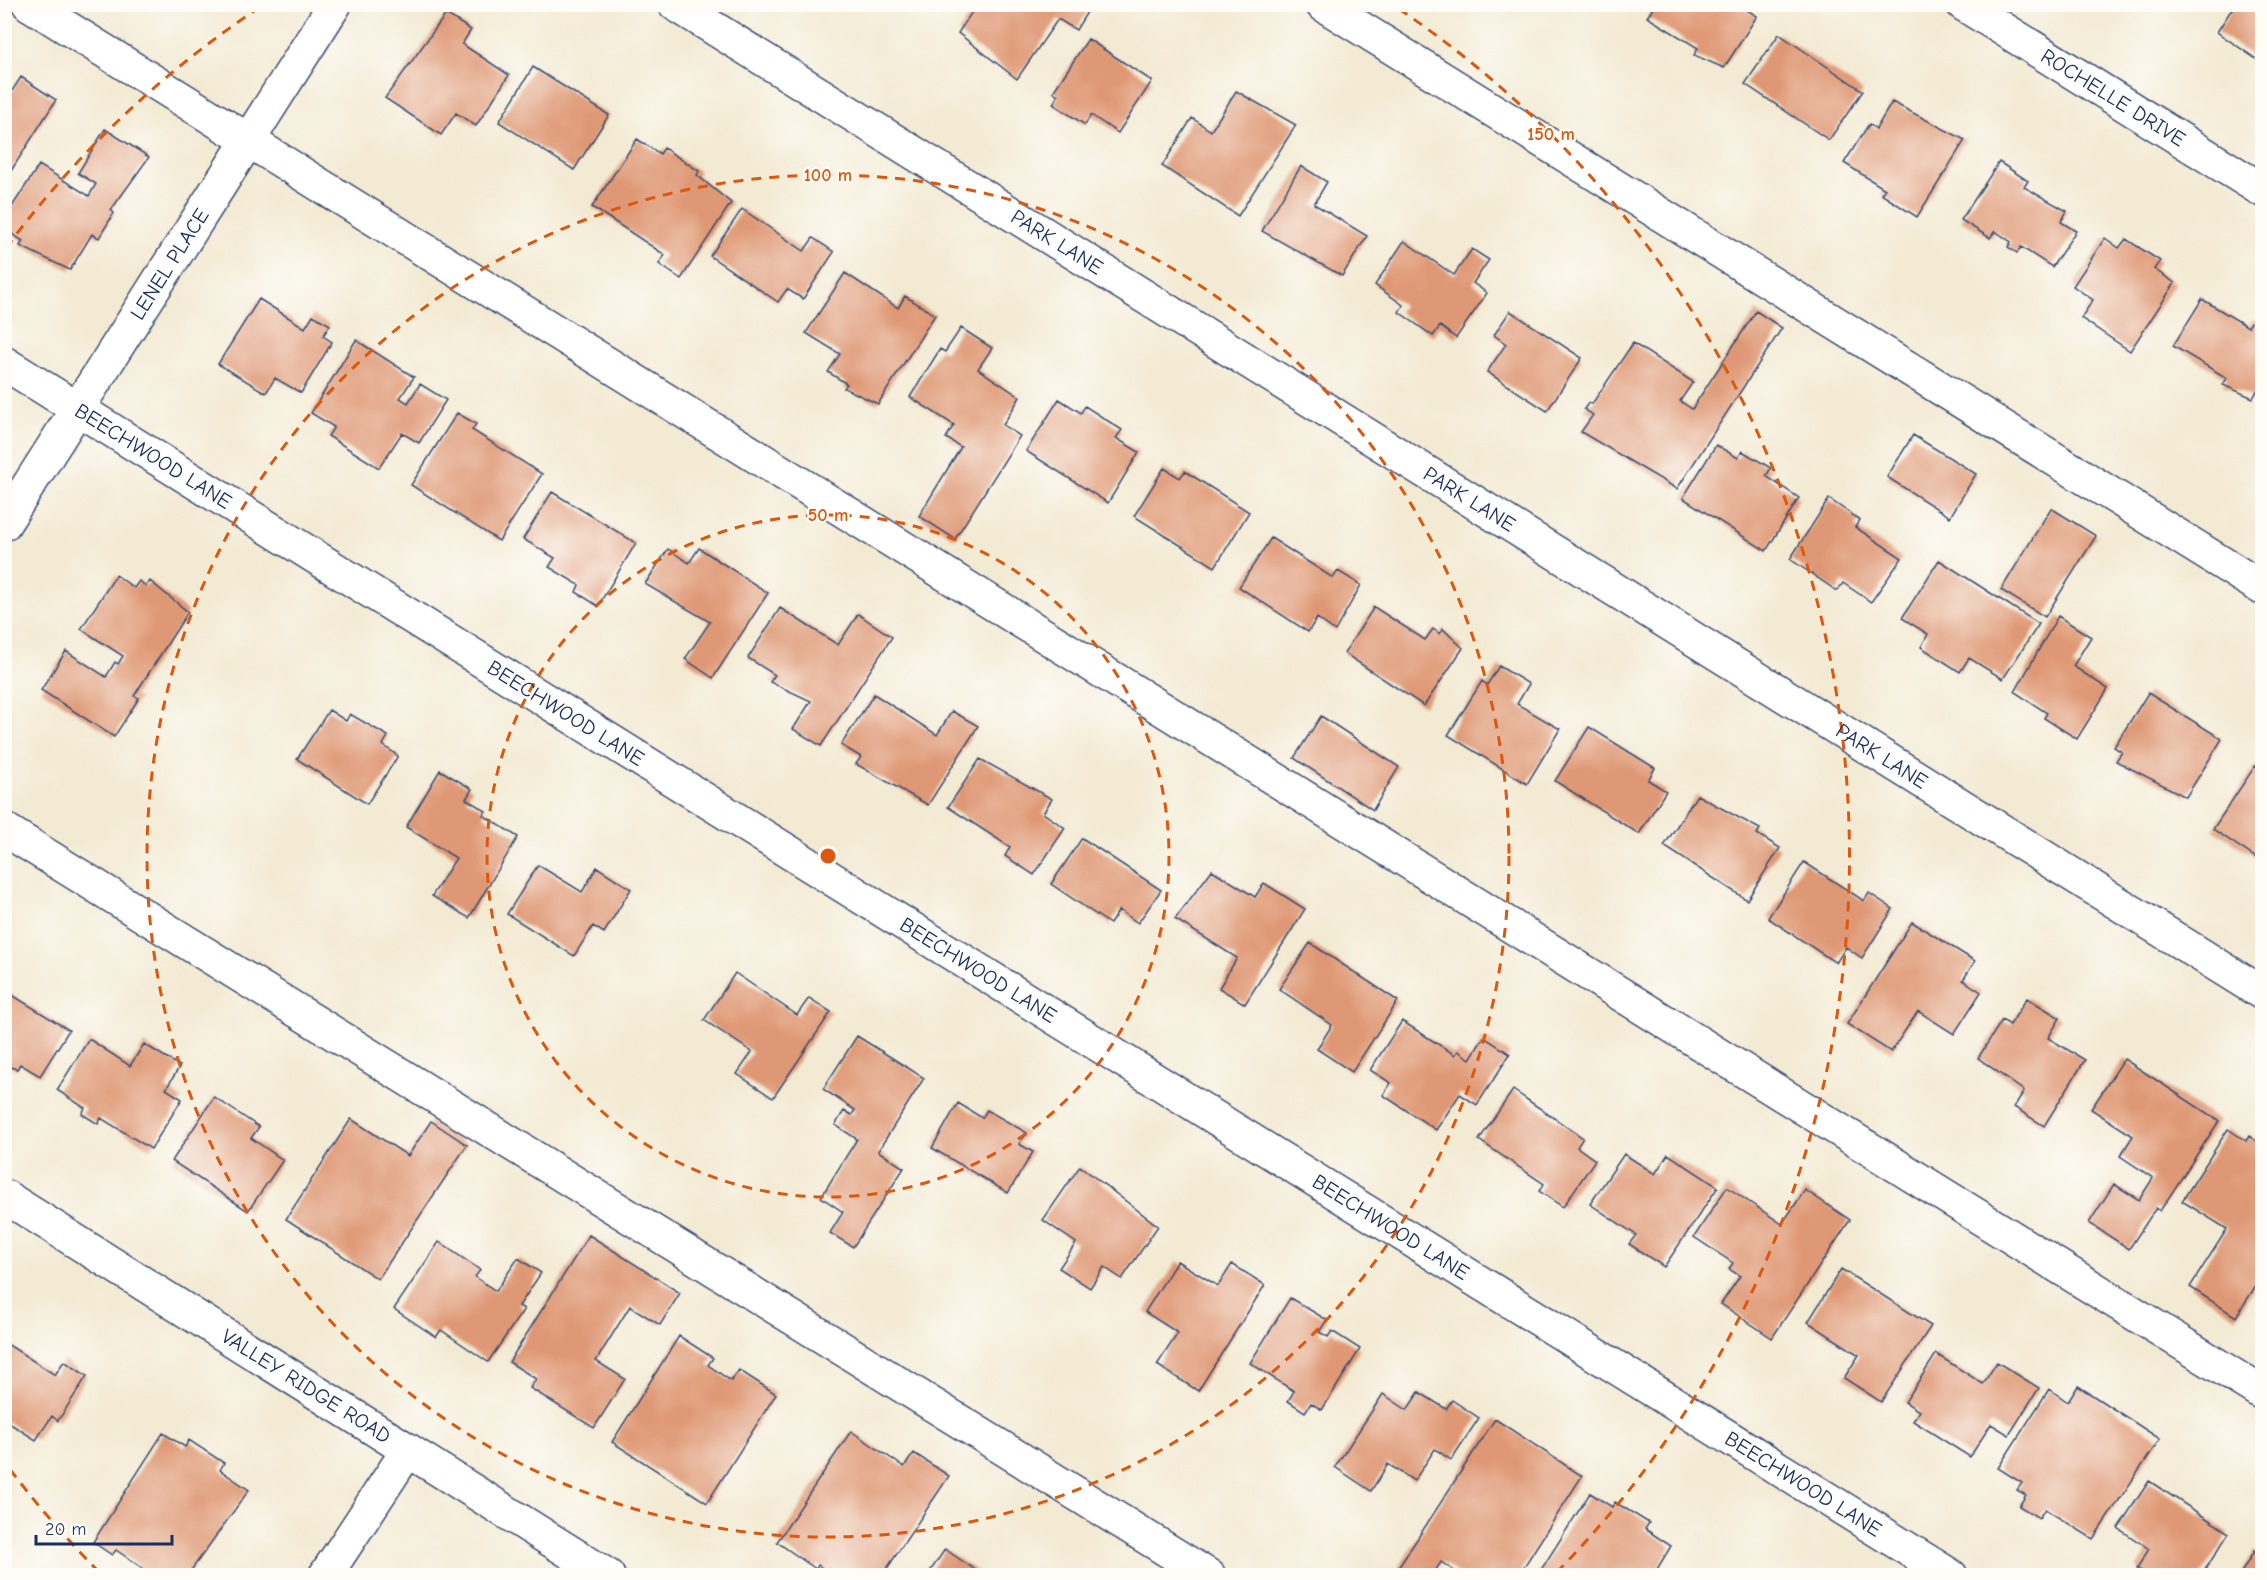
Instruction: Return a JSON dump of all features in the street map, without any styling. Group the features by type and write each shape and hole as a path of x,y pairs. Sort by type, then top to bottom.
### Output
{"street":[{"path":"29,4 2262,1393"},
{"name":"LENEL PLACE","path":"4,524 334,4"},
{"name":"PARK LANE","path":"675,4 2262,993"},
{"path":"1322,4 2262,588"},
{"name":"ROCHELLE DRIVE","path":"1963,4 2262,190"},
{"name":"BEECHWOOD LANE","path":"4,363 1951,1575"},
{"path":"4,829 1209,1575"},
{"name":"VALLEY RIDGE ROAD","path":"4,1196 608,1575"},
{"path":"325,1575 408,1450"}],"building":[{"path":"916,4 933,4 928,12"},
{"path":"968,4 1092,4 1076,30 1058,19 1017,79 958,33 974,9"},
{"path":"2235,4 2262,4 2262,63 2217,32"},
{"path":"1655,5 1739,5 1757,16 1724,68 1694,55 1698,48 1647,17"},
{"path":"446,14 471,30 462,44 509,75 476,126 456,113 441,135 385,98"},
{"path":"1779,34 1863,91 1829,140 1745,84"},
{"path":"1088,39 1152,81 1118,133 1091,115 1085,125 1053,104 1058,95 1053,92"},
{"path":"533,67 609,115 574,170 499,122"},
{"path":"21,77 56,100 4,182 4,94 8,97"},
{"path":"1236,91 1296,125 1238,216 1162,166 1192,118 1211,131"},
{"path":"1892,102 1965,140 1917,217 1881,194 1885,189 1844,163 1869,124 1876,129"},
{"path":"105,129 149,157 111,210 114,213 99,238 92,234 70,270 20,246 23,241 4,229 4,219 39,165 89,196 96,184 78,173"},
{"path":"637,139 660,154 664,148 699,171 697,175 731,203 681,279 659,264 665,255 592,207"},
{"path":"1999,162 2028,181 2024,187 2067,211 2061,222 2076,231 2052,267 2021,247 2017,253 2008,247 2011,242 1995,231 1990,238 1961,220"},
{"path":"1301,166 1327,182 1314,204 1367,236 1342,276 1262,231"},
{"path":"742,209 804,251 813,238 834,252 803,299 787,289 778,302 710,256"},
{"path":"2105,238 2119,248 2126,239 2160,261 2154,269 2175,283 2130,351 2081,318 2093,300 2073,286"},
{"path":"1404,241 1454,275 1472,249 1489,260 1473,283 1487,293 1456,338 1440,326 1433,336 1399,312 1403,305 1375,285"},
{"path":"845,273 898,308 905,296 935,315 878,404 844,388 847,384 828,372 840,354 806,333"},
{"path":"259,299 305,328 313,315 330,325 323,336 332,342 301,393 275,378 266,393 218,364"},
{"path":"2202,299 2248,327 2253,319 2262,325 2262,395 2257,391 2253,398 2223,385 2227,378 2173,346"},
{"path":"1510,311 1582,358 1547,411 1487,372 1506,344 1494,335"},
{"path":"1756,311 1782,328 1677,489 1581,432 1593,415 1584,409 1589,402 1592,404 1633,343 1693,382 1680,401 1692,409"},
{"path":"961,328 992,348 978,369 1020,397 1003,425 1020,436 955,539 919,516 961,447 946,438 954,425 910,397 940,349 945,352"},
{"path":"356,340 414,377 400,398 408,403 420,384 446,400 419,443 402,433 379,468 328,436 334,427 311,413"},
{"path":"1059,399 1081,413 1085,406 1122,430 1116,438 1139,452 1108,503 1026,451"},
{"path":"457,413 476,424 472,430 542,474 499,541 411,485"},
{"path":"1913,435 1976,474 1950,517 1887,477"},
{"path":"1716,445 1738,458 1742,451 1771,468 1766,476 1799,498 1766,551 1683,498"},
{"path":"1164,468 1180,478 1185,471 1249,512 1215,567 1134,516"},
{"path":"552,492 636,543 598,606 576,592 579,585 549,567 555,558 523,539"},
{"path":"1829,499 1860,520 1855,527 1902,558 1871,602 1843,583 1837,591 1790,559"},
{"path":"2051,508 2096,536 2045,617 2001,590"},
{"path":"1271,538 1333,578 1338,571 1361,585 1335,631 1317,618 1308,632 1239,587"},
{"path":"699,548 768,593 713,678 685,659 710,622 645,584 668,549 689,563"},
{"path":"1939,560 2039,624 2003,679 1969,658 1960,672 1921,647 1928,634 1902,618"},
{"path":"116,575 134,588 139,581 146,586 150,581 188,612 134,696 139,698 114,737 41,690 66,651 106,677 115,662 118,664 123,656 81,629"},
{"path":"1374,607 1425,640 1433,629 1440,634 1443,629 1463,648 1424,706 1344,653"},
{"path":"780,608 838,645 858,614 892,637 821,746 793,729 811,701 770,682 775,675 748,658"},
{"path":"2058,616 2091,637 2073,666 2108,689 2077,739 2044,718 2047,713 2015,692"},
{"path":"1499,666 1529,684 1517,704 1560,729 1527,784 1448,735 1482,681 1487,685"},
{"path":"2148,693 2222,739 2186,797 2116,761 2122,752 2114,747"},
{"path":"874,694 937,735 952,711 978,726 928,805 856,764 861,757 841,745"},
{"path":"329,710 346,721 350,714 388,736 383,745 398,756 367,804 297,759"},
{"path":"1321,716 1399,767 1373,810 1294,758"},
{"path":"1589,727 1655,768 1648,780 1666,791 1639,834 1555,781"},
{"path":"980,759 1052,799 1043,813 1065,828 1034,875 1005,856 1010,847 948,807"},
{"path":"2255,766 2262,771 2262,862 2213,829"},
{"path":"440,770 472,789 466,799 486,811 483,815 518,837 469,918 432,896 456,858 406,827"},
{"path":"1697,795 1760,829 1757,834 1780,848 1747,900 1664,846"},
{"path":"1082,838 1161,890 1138,923 1119,910 1110,924 1051,884"},
{"path":"1804,862 1864,901 1869,893 1893,909 1862,958 1846,947 1836,963 1768,918"},
{"path":"538,865 582,892 597,867 631,889 604,933 593,926 574,956 507,914"},
{"path":"1212,870 1255,897 1264,883 1305,909 1245,1004 1219,988 1237,958 1175,919"},
{"path":"1912,922 1975,961 1963,980 1981,992 1954,1034 1918,1011 1891,1052 1847,1024"},
{"path":"1310,943 1398,1001 1352,1072 1317,1049 1332,1025 1279,989"},
{"path":"735,973 797,1015 809,998 831,1012 773,1098 737,1074 752,1052 704,1020"},
{"path":"4,990 69,1030 40,1076 20,1064 17,1069 4,1065"},
{"path":"2027,998 2060,1018 2048,1038 2085,1060 2044,1126 2014,1107 2024,1091 1978,1058 2002,1020 2010,1025"},
{"path":"1402,1021 1455,1055 1458,1051 1470,1059 1484,1037 1510,1054 1477,1105 1460,1094 1436,1130 1383,1095 1391,1083 1370,1070"},
{"path":"857,1036 924,1078 878,1151 904,1168 853,1247 830,1233 843,1212 821,1197 857,1139 835,1125 844,1111 852,1115 855,1110 823,1089"},
{"path":"89,1039 130,1066 144,1044 180,1066 166,1089 182,1099 151,1149 101,1118 98,1124 82,1114 85,1108 57,1090"},
{"path":"2124,1059 2219,1121 2160,1211 2156,1208 2129,1249 2089,1223 2114,1184 2139,1200 2153,1178 2120,1156 2133,1136 2091,1109"},
{"path":"1513,1090 1583,1138 1577,1147 1595,1160 1563,1207 1539,1191 1544,1184 1479,1140"},
{"path":"214,1097 259,1127 251,1138 283,1160 248,1211 172,1161"},
{"path":"958,1103 982,1118 987,1110 1027,1133 1019,1144 1033,1152 1008,1193 932,1148"},
{"path":"351,1119 408,1156 431,1121 467,1145 378,1279 286,1219"},
{"path":"2228,1129 2246,1141 2249,1136 2262,1145 2262,1276 2236,1317 2190,1287 2227,1229 2182,1201"},
{"path":"1624,1154 1655,1174 1668,1154 1718,1187 1664,1267 1629,1244 1636,1235 1590,1204"},
{"path":"1080,1166 1158,1226 1122,1279 1104,1267 1090,1288 1059,1268 1076,1243 1043,1220"},
{"path":"1727,1187 1782,1224 1805,1190 1850,1220 1772,1338 1721,1304 1740,1276 1729,1269 1733,1263 1694,1237"},
{"path":"589,1235 680,1293 660,1325 630,1306 596,1361 625,1379 594,1428 530,1388 536,1379 509,1362"},
{"path":"439,1242 480,1270 475,1277 496,1291 518,1258 541,1273 519,1306 524,1309 488,1362 441,1330 436,1337 394,1309"},
{"path":"1177,1261 1218,1286 1232,1264 1265,1285 1198,1391 1157,1365 1178,1333 1145,1312"},
{"path":"1841,1269 1931,1326 1881,1402 1844,1378 1859,1355 1808,1322"},
{"path":"1290,1298 1327,1320 1319,1332 1328,1337 1332,1331 1360,1349 1322,1410 1311,1403 1305,1412 1288,1401 1294,1391 1250,1363"},
{"path":"679,1336 713,1358 708,1365 731,1381 739,1370 776,1394 707,1503 612,1442"},
{"path":"4,1342 55,1375 64,1361 87,1376 58,1421 52,1416 36,1440 4,1420"},
{"path":"1936,1354 1983,1384 1997,1362 2039,1388 2009,1435 1991,1424 1970,1457 1913,1421 1919,1411 1905,1402"},
{"path":"2078,1386 2160,1439 2093,1539 2045,1509 2039,1518 2019,1506 2026,1495 2017,1490 2022,1483 1998,1468 2049,1389 2068,1402"},
{"path":"1419,1392 1446,1409 1452,1400 1479,1418 1451,1460 1435,1449 1414,1481 1388,1464 1371,1491 1335,1467 1383,1394 1407,1410"},
{"path":"1495,1419 1582,1476 1518,1576 1462,1576 1441,1562 1432,1576 1398,1576 1395,1573"},
{"path":"851,1431 904,1467 914,1453 949,1476 882,1576 834,1576 818,1565 816,1569 777,1542"},
{"path":"163,1433 185,1447 189,1440 224,1463 220,1470 249,1490 187,1576 154,1576 116,1550 112,1555 93,1542"},
{"path":"2149,1481 2229,1533 2201,1576 2149,1576 2137,1568 2149,1549 2118,1528"},
{"path":"1590,1493 1612,1507 1615,1502 1649,1523 1645,1529 1671,1546 1653,1576 1537,1576"},
{"path":"945,1549 984,1576 927,1576"},
{"path":"2262,1549 2262,1576 2239,1576 2254,1551 2259,1555"}]}
